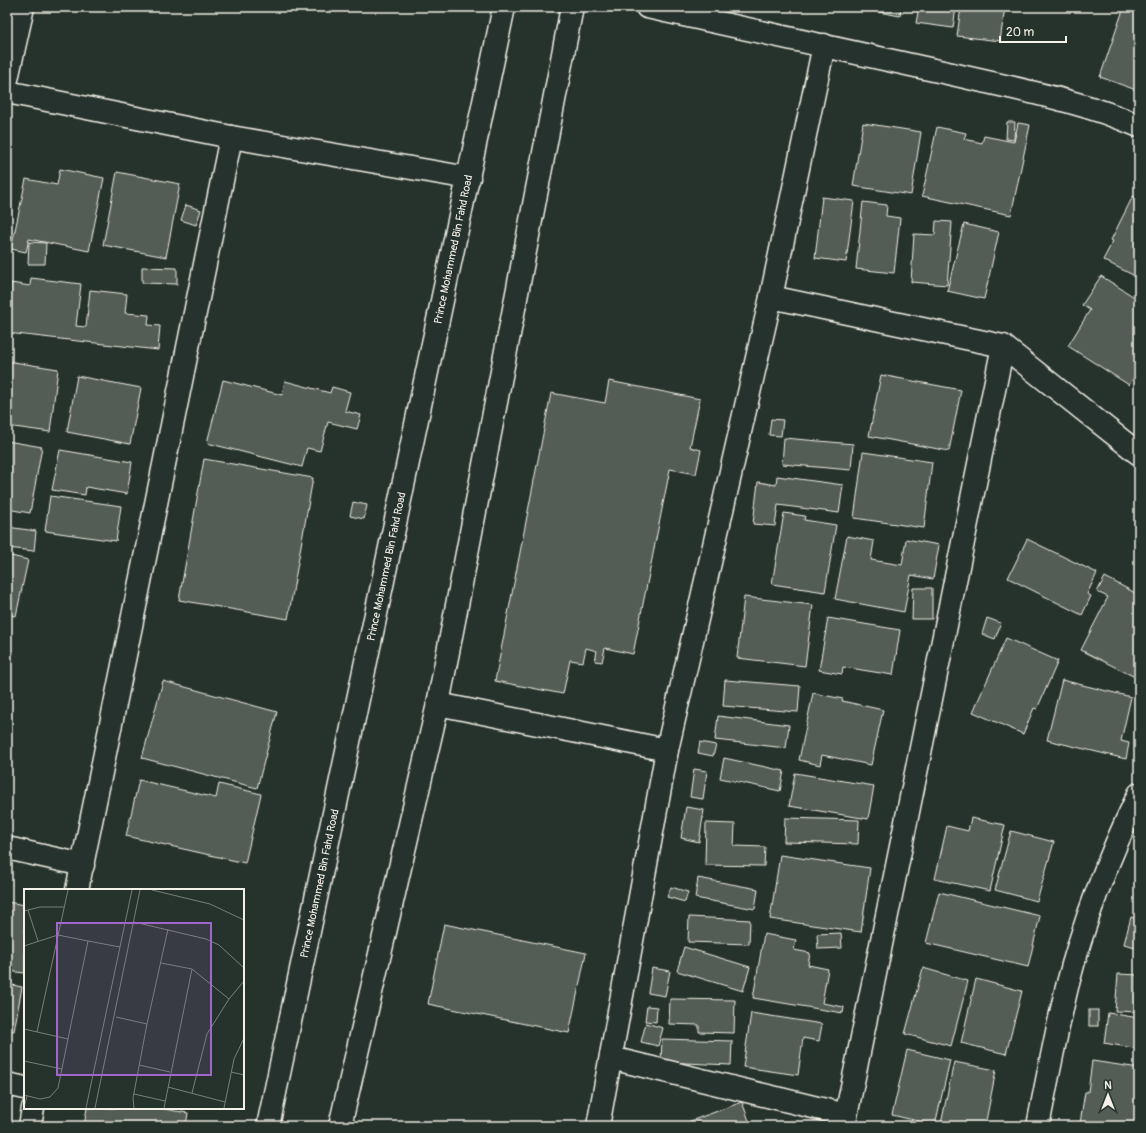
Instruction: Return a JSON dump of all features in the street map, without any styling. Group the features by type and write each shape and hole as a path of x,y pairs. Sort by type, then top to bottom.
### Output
{"street":[{"path":"7,79 23,7"},
{"name":"Prince Mohammed Bin Fahd Road","path":"268,1126 504,7"},
{"path":"340,1126 438,704 572,7"},
{"path":"647,7 824,45 1059,99 1113,114 1139,126"},
{"path":"598,1126 667,750 771,297 824,45"},
{"path":"7,92 231,136 469,178"},
{"path":"78,889 231,136"},
{"path":"771,297 1003,346 1139,454"},
{"path":"611,1058 845,1121 1003,346"},
{"path":"438,704 667,750"},
{"path":"1038,1126 1067,987 1090,908 1122,830 1139,794"},
{"path":"7,848 83,865"},
{"path":"7,1084 24,1088"},
{"path":"30,1126 33,1109"}],"building":[{"path":"863,7 901,7 900,16 863,9"},
{"path":"919,7 956,7 953,28 916,23"},
{"path":"961,7 1005,7 1000,41 957,36"},
{"path":"1124,7 1139,7 1139,91 1100,77"},
{"path":"1007,122 1015,122 1014,140 1006,139"},
{"path":"863,123 921,132 911,195 853,186"},
{"path":"1018,123 1030,125 1011,215 922,196 937,127 966,133 964,139 982,143 984,136 1014,142"},
{"path":"60,169 104,178 89,251 29,239 26,252 11,249 26,179 57,185"},
{"path":"117,172 180,184 166,257 103,245"},
{"path":"1133,196 1139,199 1139,278 1103,260 1113,241 1111,240"},
{"path":"822,197 854,201 846,262 815,258"},
{"path":"863,202 887,205 886,216 900,218 894,273 856,269"},
{"path":"186,205 201,210 196,225 181,220"},
{"path":"936,221 952,222 947,285 911,282 914,234 935,235"},
{"path":"964,224 999,232 984,299 947,291"},
{"path":"29,242 46,243 45,264 28,264"},
{"path":"142,267 177,268 177,284 142,283"},
{"path":"1101,276 1139,300 1139,370 1129,385 1068,346 1090,310 1082,305"},
{"path":"31,278 81,284 76,326 86,327 90,290 127,294 125,313 149,315 148,325 160,326 158,350 7,333 7,315 11,283 30,286"},
{"path":"7,361 58,369 50,432 7,426"},
{"path":"881,375 961,390 949,451 869,436"},
{"path":"77,376 141,388 130,444 67,432"},
{"path":"223,380 282,395 285,381 330,393 332,387 350,392 345,411 361,415 357,429 328,422 320,451 307,448 302,467 207,443"},
{"path":"609,381 700,399 690,447 701,450 696,474 670,469 633,654 605,648 602,662 595,661 597,651 586,648 583,662 570,660 563,694 495,681 551,393 605,403"},
{"path":"771,419 783,420 781,436 769,435"},
{"path":"784,438 853,444 851,470 782,464"},
{"path":"7,441 42,447 30,513 7,509"},
{"path":"60,450 132,462 127,494 86,487 85,495 52,490"},
{"path":"863,452 932,462 924,528 854,518"},
{"path":"204,459 313,478 288,619 179,600"},
{"path":"777,476 843,485 839,513 778,505 775,526 753,524 758,482 776,485"},
{"path":"50,496 121,506 116,541 45,531"},
{"path":"353,502 367,505 364,519 350,516"},
{"path":"784,513 805,516 804,520 836,525 825,592 772,584"},
{"path":"7,527 36,531 34,551 7,548"},
{"path":"847,536 874,541 871,560 902,565 906,539 939,545 933,579 911,575 904,612 835,599"},
{"path":"1027,539 1097,573 1087,594 1091,596 1082,615 1008,578"},
{"path":"7,555 28,560 16,616 7,615"},
{"path":"1105,577 1139,595 1139,679 1081,650 1108,597 1097,592"},
{"path":"913,588 932,588 932,619 912,619"},
{"path":"744,597 813,605 805,666 737,658"},
{"path":"828,618 900,630 893,675 843,667 842,674 819,670"},
{"path":"987,618 1001,623 995,639 982,634"},
{"path":"1006,638 1058,661 1037,709 1034,708 1023,734 973,712"},
{"path":"725,680 800,686 798,712 723,706"},
{"path":"1062,680 1131,697 1121,741 1129,743 1126,759 1047,740"},
{"path":"163,681 277,712 257,788 142,758"},
{"path":"813,693 843,699 842,701 883,710 871,765 822,755 820,765 799,760"},
{"path":"718,716 789,725 786,748 715,740"},
{"path":"700,742 716,745 713,756 698,753"},
{"path":"724,758 784,771 780,791 720,778"},
{"path":"694,769 707,771 703,799 690,797"},
{"path":"795,773 874,786 868,819 789,806"},
{"path":"139,780 216,798 219,784 261,794 245,863 126,836"},
{"path":"686,807 704,810 699,842 681,838"},
{"path":"785,818 859,820 858,844 784,842"},
{"path":"971,818 1005,825 990,891 935,879 947,826 968,831"},
{"path":"706,823 735,824 734,846 765,847 764,866 705,865"},
{"path":"1011,831 1054,842 1037,901 995,890"},
{"path":"780,855 870,868 861,932 770,919"},
{"path":"698,878 758,889 755,909 695,898"},
{"path":"671,887 688,892 685,902 667,897"},
{"path":"939,892 1040,916 1028,967 926,943"},
{"path":"7,902 24,905 24,973 7,971"},
{"path":"689,917 750,920 749,944 688,942"},
{"path":"1131,917 1139,919 1139,948 1124,944"},
{"path":"444,924 586,953 569,1033 428,1004"},
{"path":"841,933 842,948 818,949 817,934"},
{"path":"764,934 796,940 794,950 810,953 808,965 828,969 822,1003 844,1007 843,1013 753,998"},
{"path":"684,947 750,967 743,991 677,971"},
{"path":"652,968 670,971 665,996 648,993"},
{"path":"923,968 968,981 951,1046 905,1034"},
{"path":"1118,974 1139,975 1139,1012 1115,1011"},
{"path":"976,979 1022,991 1006,1054 961,1043"},
{"path":"7,984 22,987 14,1031 7,1030"},
{"path":"670,999 735,1000 734,1033 699,1032 699,1025 669,1024"},
{"path":"647,1006 657,1007 656,1022 645,1021"},
{"path":"1089,1010 1098,1010 1098,1026 1089,1026"},
{"path":"751,1013 822,1024 819,1041 803,1038 798,1075 743,1067"},
{"path":"1108,1013 1139,1018 1139,1049 1104,1043"},
{"path":"646,1023 663,1028 658,1046 641,1042"},
{"path":"662,1039 732,1041 731,1065 661,1062"},
{"path":"907,1050 950,1060 935,1125 892,1115"},
{"path":"1092,1061 1139,1068 1139,1126 1100,1126 1080,1123 1085,1092 1088,1092"},
{"path":"954,1062 996,1070 985,1126 949,1126 941,1124"},
{"path":"742,1102 751,1126 677,1126"},
{"path":"87,1109 164,1109 188,1113 186,1126 84,1126"}]}
